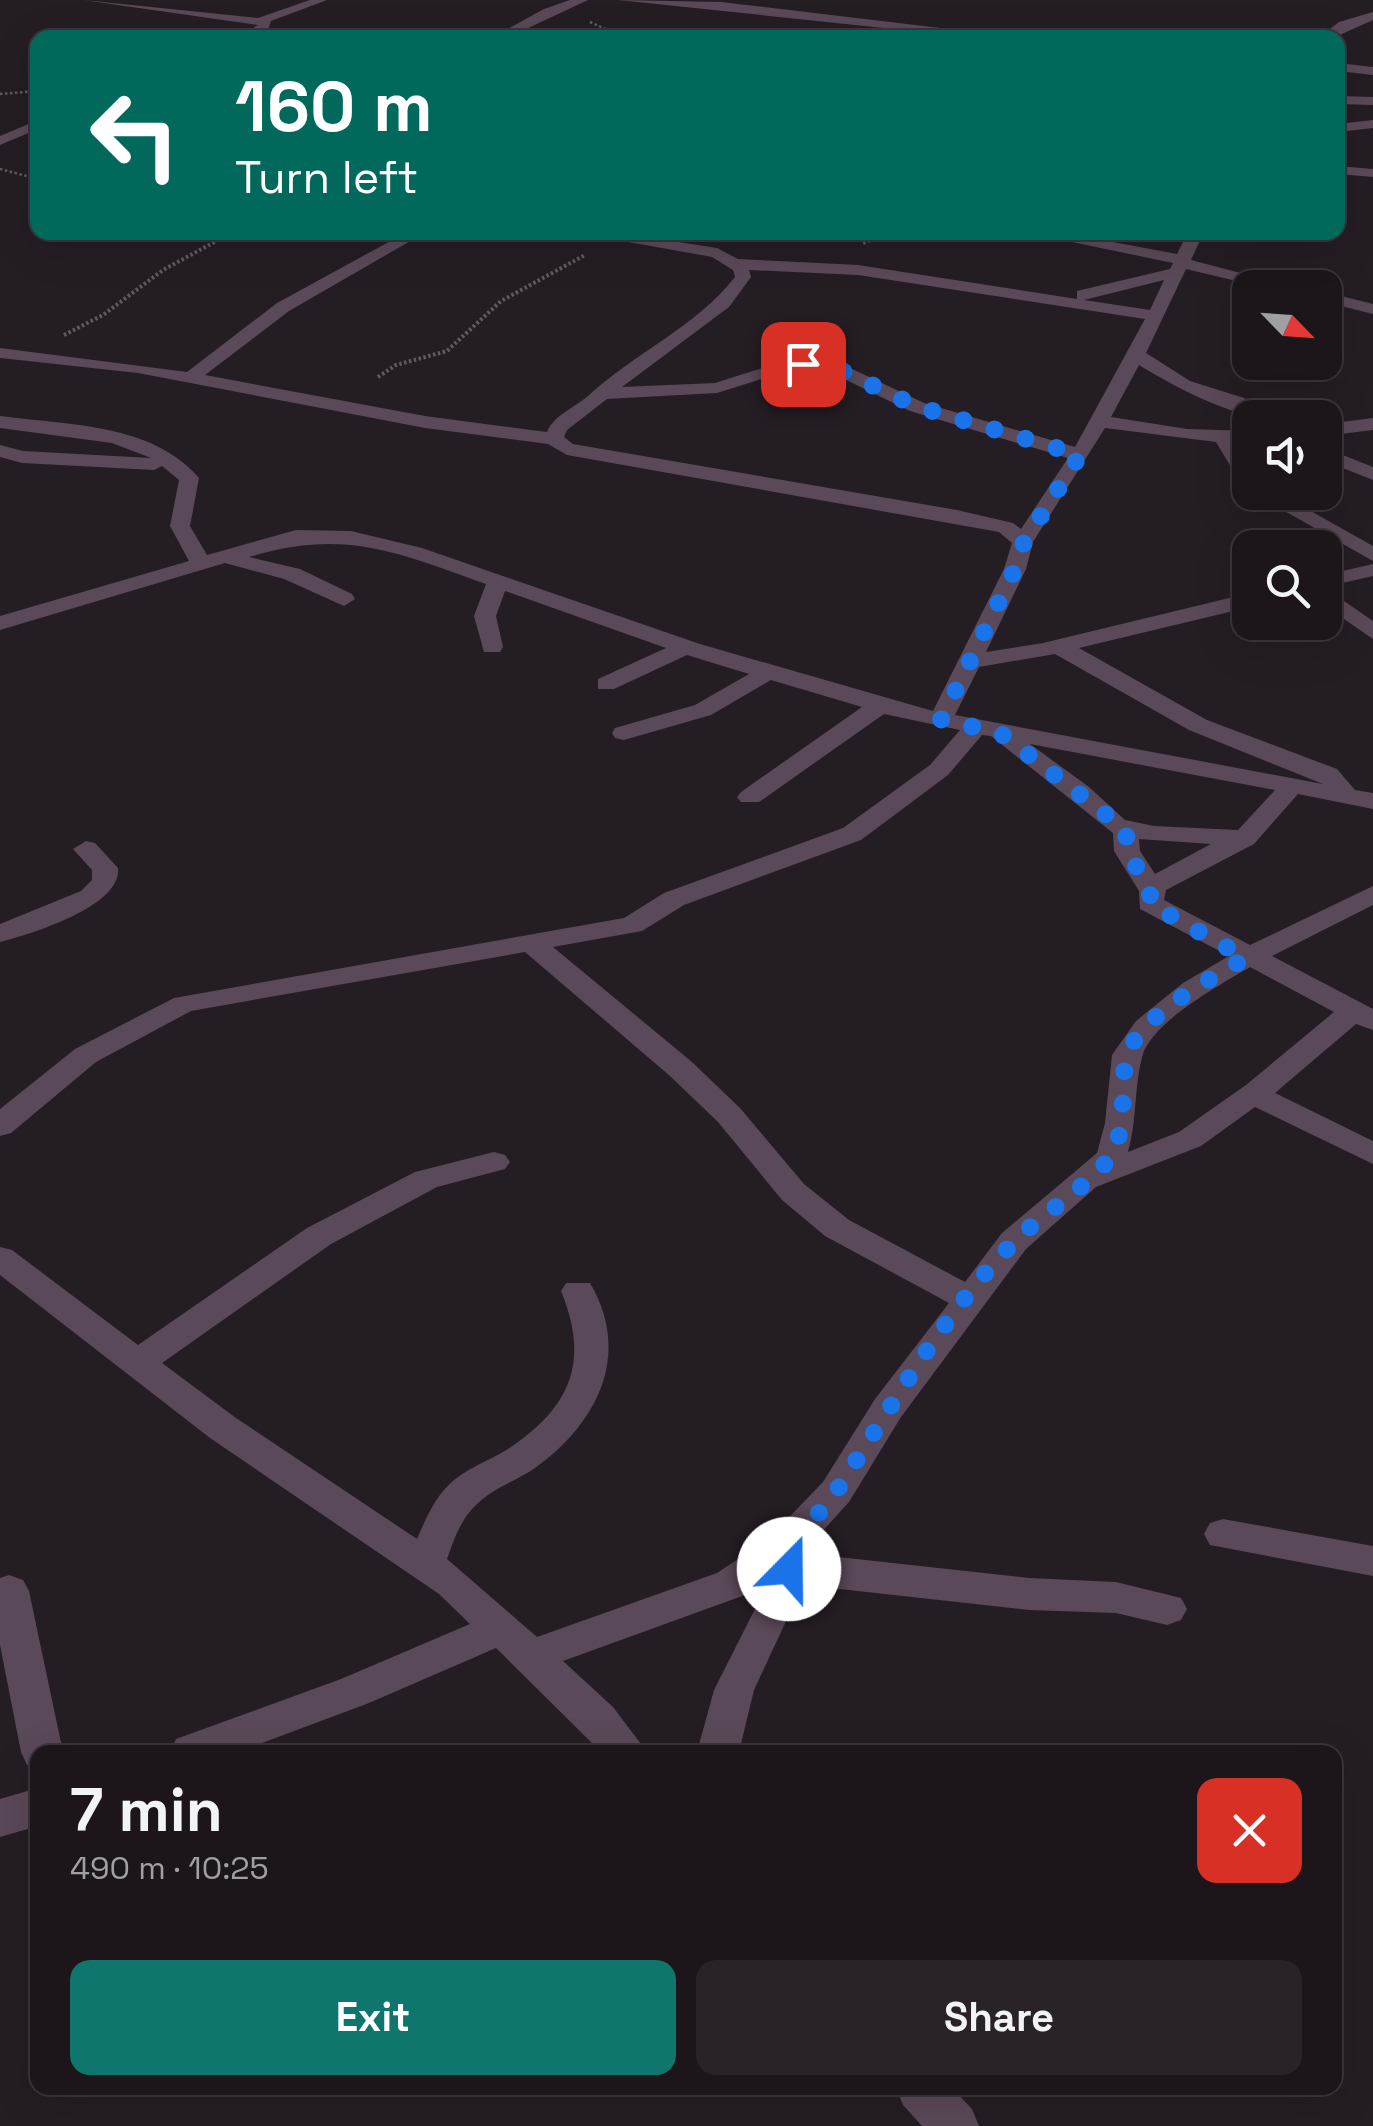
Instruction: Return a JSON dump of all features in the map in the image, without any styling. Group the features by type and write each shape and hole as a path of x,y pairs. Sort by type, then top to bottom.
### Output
{"street":[{"path":"89,0 260,20 321,0"},
{"path":"512,30 582,0"},
{"path":"624,0 942,30"},
{"path":"656,2 675,0"},
{"path":"701,5 746,0"},
{"path":"530,2 542,14"},
{"path":"1336,30 1373,16"},
{"path":"258,30 264,27 260,20"},
{"path":"1345,69 1373,71"},
{"path":"1345,100 1373,101"},
{"path":"1345,127 1373,124"},
{"path":"2,139 30,127"},
{"path":"1345,170 1373,172"},
{"path":"190,378 282,306 404,240"},
{"path":"630,240 717,253 736,264 858,270 1158,316"},
{"path":"690,248 701,240"},
{"path":"1067,240 1232,276"},
{"path":"941,720 972,661 1024,542 1080,455 1136,356 1192,240"},
{"path":"554,439 558,427 723,303 742,277 736,264"},
{"path":"1066,299 1181,265"},
{"path":"1342,301 1373,309"},
{"path":"0,352 190,378 425,422 554,439 567,449 599,458 729,474 1006,527 1024,542"},
{"path":"0,377 34,356"},
{"path":"1136,356 1184,385 1232,400"},
{"path":"600,394 717,388 791,364 816,364 842,371 932,412 1080,455"},
{"path":"1098,421 1232,437"},
{"path":"0,422 116,438 161,455 190,478 178,528 184,544 212,560 292,574 344,599"},
{"path":"1342,428 1373,424"},
{"path":"1222,437 1232,454"},
{"path":"0,451 22,457 108,458 172,466"},
{"path":"1342,461 1373,474"},
{"path":"1293,510 1373,555"},
{"path":"0,623 296,536 339,536 416,552 686,647 880,706 987,730 1373,800"},
{"path":"1342,577 1373,570"},
{"path":"492,648 485,616 498,581"},
{"path":"972,661 1058,646 1232,604"},
{"path":"1342,609 1373,632"},
{"path":"1058,646 1198,724 1328,774 1346,796"},
{"path":"606,684 686,647"},
{"path":"624,733 703,710 767,673"},
{"path":"750,797 880,706"},
{"path":"987,730 1126,830 1245,838"},
{"path":"0,1126 79,1057 117,1032 184,1004 632,925 674,899 852,834 987,730"},
{"path":"1150,890 1245,838 1276,810 1292,786"},
{"path":"1126,830 1127,851 1150,890 1150,904 1246,958 1362,1015"},
{"path":"0,934 91,897 106,881 105,868 86,849"},
{"path":"720,1745 734,1690 777,1606 793,1552 888,1408 1014,1241 1111,1157 1121,1123 1127,1055 1146,1027 1193,989 1373,894"},
{"path":"528,941 681,1069 729,1115 794,1192 838,1228 968,1298"},
{"path":"1084,1180 1190,1139 1254,1094 1310,1044 1362,1015"},
{"path":"1254,1094 1373,1154"},
{"path":"139,1362 318,1236 426,1179 494,1162"},
{"path":"1,1259 223,1428 426,1564 531,1656 619,1745"},
{"path":"426,1564 444,1519 465,1492 524,1457 558,1426 580,1395 596,1364 594,1323 578,1291"},
{"path":"1224,1534 1373,1561"},
{"path":"531,1656 731,1584 793,1552 851,1570 1025,1594 1139,1597 1167,1609"},
{"path":"9,1590 41,1745"},
{"path":"210,1745 355,1691 501,1628"},
{"path":"0,1818 30,1809"},
{"path":"926,2095 955,2126"}],"path":[{"path":"0,94 30,92"},
{"path":"0,170 30,177"},
{"path":"34,356 103,315 163,270 217,240"},
{"path":"378,377 396,366 447,351 511,294 621,240"}],"route":[{"path":"789,1569 797,1534 836,1492 888,1408 968,1298 1014,1241 1111,1157 1121,1123 1127,1055 1146,1027 1193,989 1246,958 1150,904 1150,890 1127,851 1126,830 1116,826 1080,792 999,732 941,720 1015,569 1024,542 1080,455 916,406 827,366 803,364"}]}
